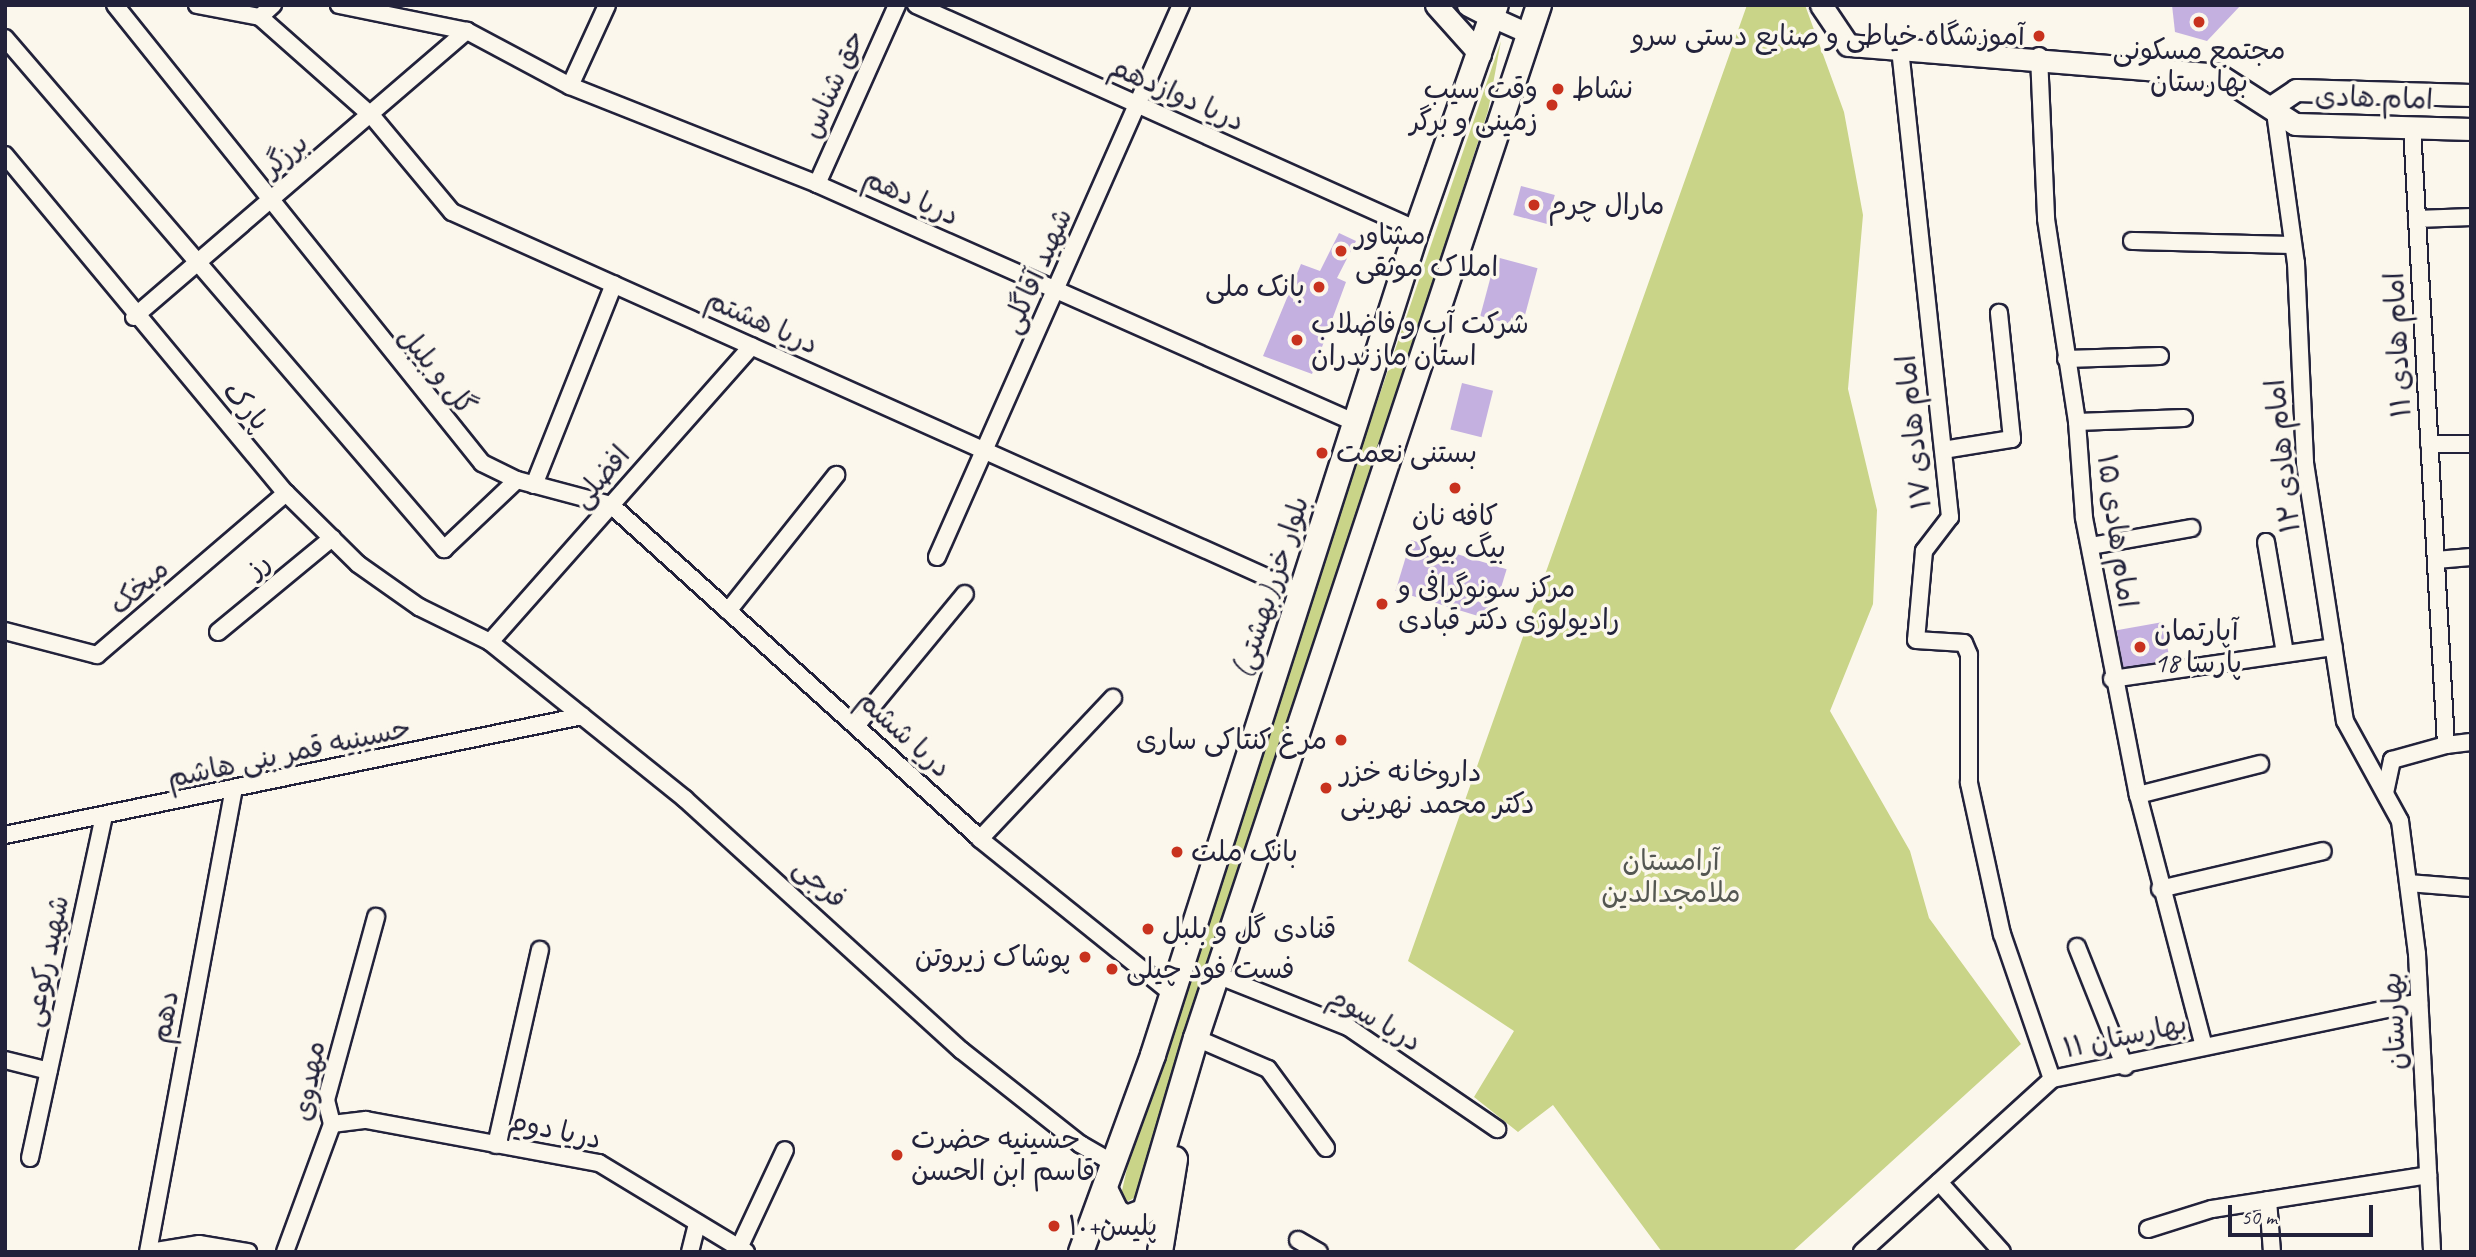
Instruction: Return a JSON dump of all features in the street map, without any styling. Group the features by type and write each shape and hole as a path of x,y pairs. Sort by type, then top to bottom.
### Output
{"main road":[{"path":"1436,5 1480,54"},
{"path":"1468,5 1494,11"},
{"path":"1105,1189 1116,1212 1127,1217 1145,1211 1196,1038 1539,5"},
{"path":"1821,5 1848,44 2039,56 2219,75 2274,105"},
{"name":"بلوار خزر(بهشتی)","path":"1086,1248 1417,230 1494,11"},
{"name":"امام هادی","path":"2471,95 2296,90 2274,105 2295,124 2471,129"},
{"path":"1161,1250 1196,1038"}],"street":[{"name":"گل و بلبل","path":"115,5 460,442 482,463 517,480 611,505"},
{"path":"197,5 260,17 273,5"},
{"name":"دریا دهم","path":"339,5 398,21 444,23 467,32 570,86 817,184 1056,292 1356,422"},
{"path":"570,86 607,5"},
{"name":"حق شناس","path":"817,184 897,5"},
{"name":"دریا دوازدهم","path":"916,5 1417,230"},
{"name":"شهید آقاگلی","path":"937,557 1140,106 1181,5"},
{"path":"1494,11 1530,34"},
{"name":"دریا هشتم","path":"260,17 372,116 452,212 1300,592"},
{"name":"برزگر","path":"134,317 467,32"},
{"path":"5,38 444,549 517,480"},
{"name":"امام هادی ۱۷","path":"1900,49 1950,517 1924,551 1916,640 1964,643 1969,655 1969,783 2002,934 2052,1079"},
{"name":"امام هادی ۱۵","path":"2039,56 2046,219 2112,679 2161,889 2204,1046"},
{"name":"امام هادی ١٣","path":"2274,105 2293,245 2305,463 2345,721 2385,793"},
{"name":"امام هادی ١۱","path":"2412,128 2446,744"},
{"name":"پارک","path":"5,155 134,317 286,493 332,538 419,607 490,642"},
{"path":"2417,219 2471,217"},
{"path":"2132,241 2293,245"},
{"path":"534,485 614,284"},
{"path":"1943,450 2012,439 1999,313"},
{"name":"افضلی","path":"490,642 752,346"},
{"path":"2066,359 2160,356"},
{"path":"2077,422 2184,418"},
{"path":"2429,444 2471,444"},
{"path":"729,611 836,475"},
{"name":"میخک","path":"5,631 97,655 286,493"},
{"name":"دریا ششم","path":"611,505 981,839 1170,992"},
{"path":"2091,546 2191,528"},
{"name":"رز","path":"218,632 332,538"},
{"path":"2266,542 2285,653"},
{"path":"2436,560 2471,557"},
{"path":"856,726 965,594"},
{"name":"فرجی","path":"490,642 767,871 961,1051 1080,1144 1113,1163"},
{"path":"2112,679 2334,647"},
{"path":"981,839 1113,698"},
{"name":"حسینیه قمر بنی هاشم","path":"5,835 233,793 582,716"},
{"path":"2385,793 2392,760 2446,744 2471,742"},
{"path":"2138,795 2260,764"},
{"name":"دهم","path":"149,1252 233,793"},
{"name":"بهارستان","path":"2385,793 2400,821 2408,883 2419,1002 2432,1252"},
{"name":"شهید رکوعی","path":"30,1158 104,817"},
{"path":"2161,889 2323,851"},
{"path":"2408,883 2471,888"},
{"name":"مهدوی","path":"285,1252 332,1124 326,1100 376,917"},
{"path":"2077,947 2125,1067"},
{"path":"496,1145 540,950"},
{"name":"دریا سوم","path":"1217,975 1348,1027 1497,1129"},
{"name":"بهارستان ۱۱","path":"1862,1252 2052,1079 2125,1067 2204,1046 2419,1002"},
{"path":"1196,1038 1268,1069 1326,1148"},
{"path":"5,1060 49,1071"},
{"name":"دریا دوم","path":"332,1124 366,1120 599,1163 743,1250"},
{"path":"743,1250 785,1150"},
{"path":"2148,1229 2268,1200 2428,1175"},
{"path":"1938,1182 2002,1252"},
{"path":"2268,1200 2273,1252"},
{"path":"690,1252 697,1223"},
{"path":"1298,1240 1319,1252"},
{"path":"149,1252 200,1244 248,1252"}],"green space":[{"name":"آرامستان ملامجدالدین","path":"1747,5 1805,5 1844,112 1863,215 1848,389 1877,510 1873,604 1830,711 1910,851 1929,918 2021,1044 1792,1252 1662,1252 1553,1105 1518,1132 1474,1097 1514,1031 1408,961"},
{"path":"1501,41 1488,111 1137,1196 1127,1202 1121,1195 1153,1055"}],"building":[{"name":"مجتمع مسکونی بهارستان","path":"2172,5 2241,5 2207,41 2175,32"},
{"name":"مارال چرم","path":"1521,186 1555,195 1547,224 1513,215"},
{"path":"1339,233 1356,241 1337,278 1346,282 1312,374 1263,356 1301,264 1320,271"},
{"path":"1496,257 1538,268 1522,327 1480,316"},
{"path":"1462,383 1493,391 1481,437 1450,430"},
{"path":"1411,540 1507,569 1491,620 1396,591"},
{"name":"آپارتمان پارسا 18","path":"2163,622 2170,660 2123,669 2117,630"}],"place":[{"name":"مجتمع مسکونی بهارستان","path":"2199,22"},
{"name":"آموزشگاه خیاطی و صنایع دستی سرو","path":"2039,36"},
{"name":"نشاط","path":"1558,89"},
{"name":"وقت سیب زمینی و برگر","path":"1552,105"},
{"name":"مارال چرم","path":"1534,205"},
{"name":"مشاور املاک موثقی","path":"1341,251"},
{"name":"بانک ملی","path":"1319,287"},
{"name":"شرکت آب و فاضلاب استان مازندران","path":"1297,340"},
{"name":"بستنی نعمت","path":"1322,453"},
{"name":"کافه نان بیگ بیوک","path":"1455,488"},
{"name":"مركز سونوگرافی و راديولوژی دكتر قبادی","path":"1382,604"},
{"name":"آپارتمان پارسا 18","path":"2140,647"},
{"name":"مرغ کنتاکی ساری","path":"1341,740"},
{"name":"داروخانه خزر دکتر محمد نهرینی","path":"1326,788"},
{"name":"بانک ملت","path":"1177,852"},
{"name":"قنادی گل و بلبل","path":"1148,929"},
{"name":"پوشاک زیروتن","path":"1085,957"},
{"name":"فست فود چیلی","path":"1112,969"},
{"name":"حسینیه حضرت قاسم ابن الحسن","path":"897,1155"},
{"name":"پلیس+١٠","path":"1054,1226"}]}
